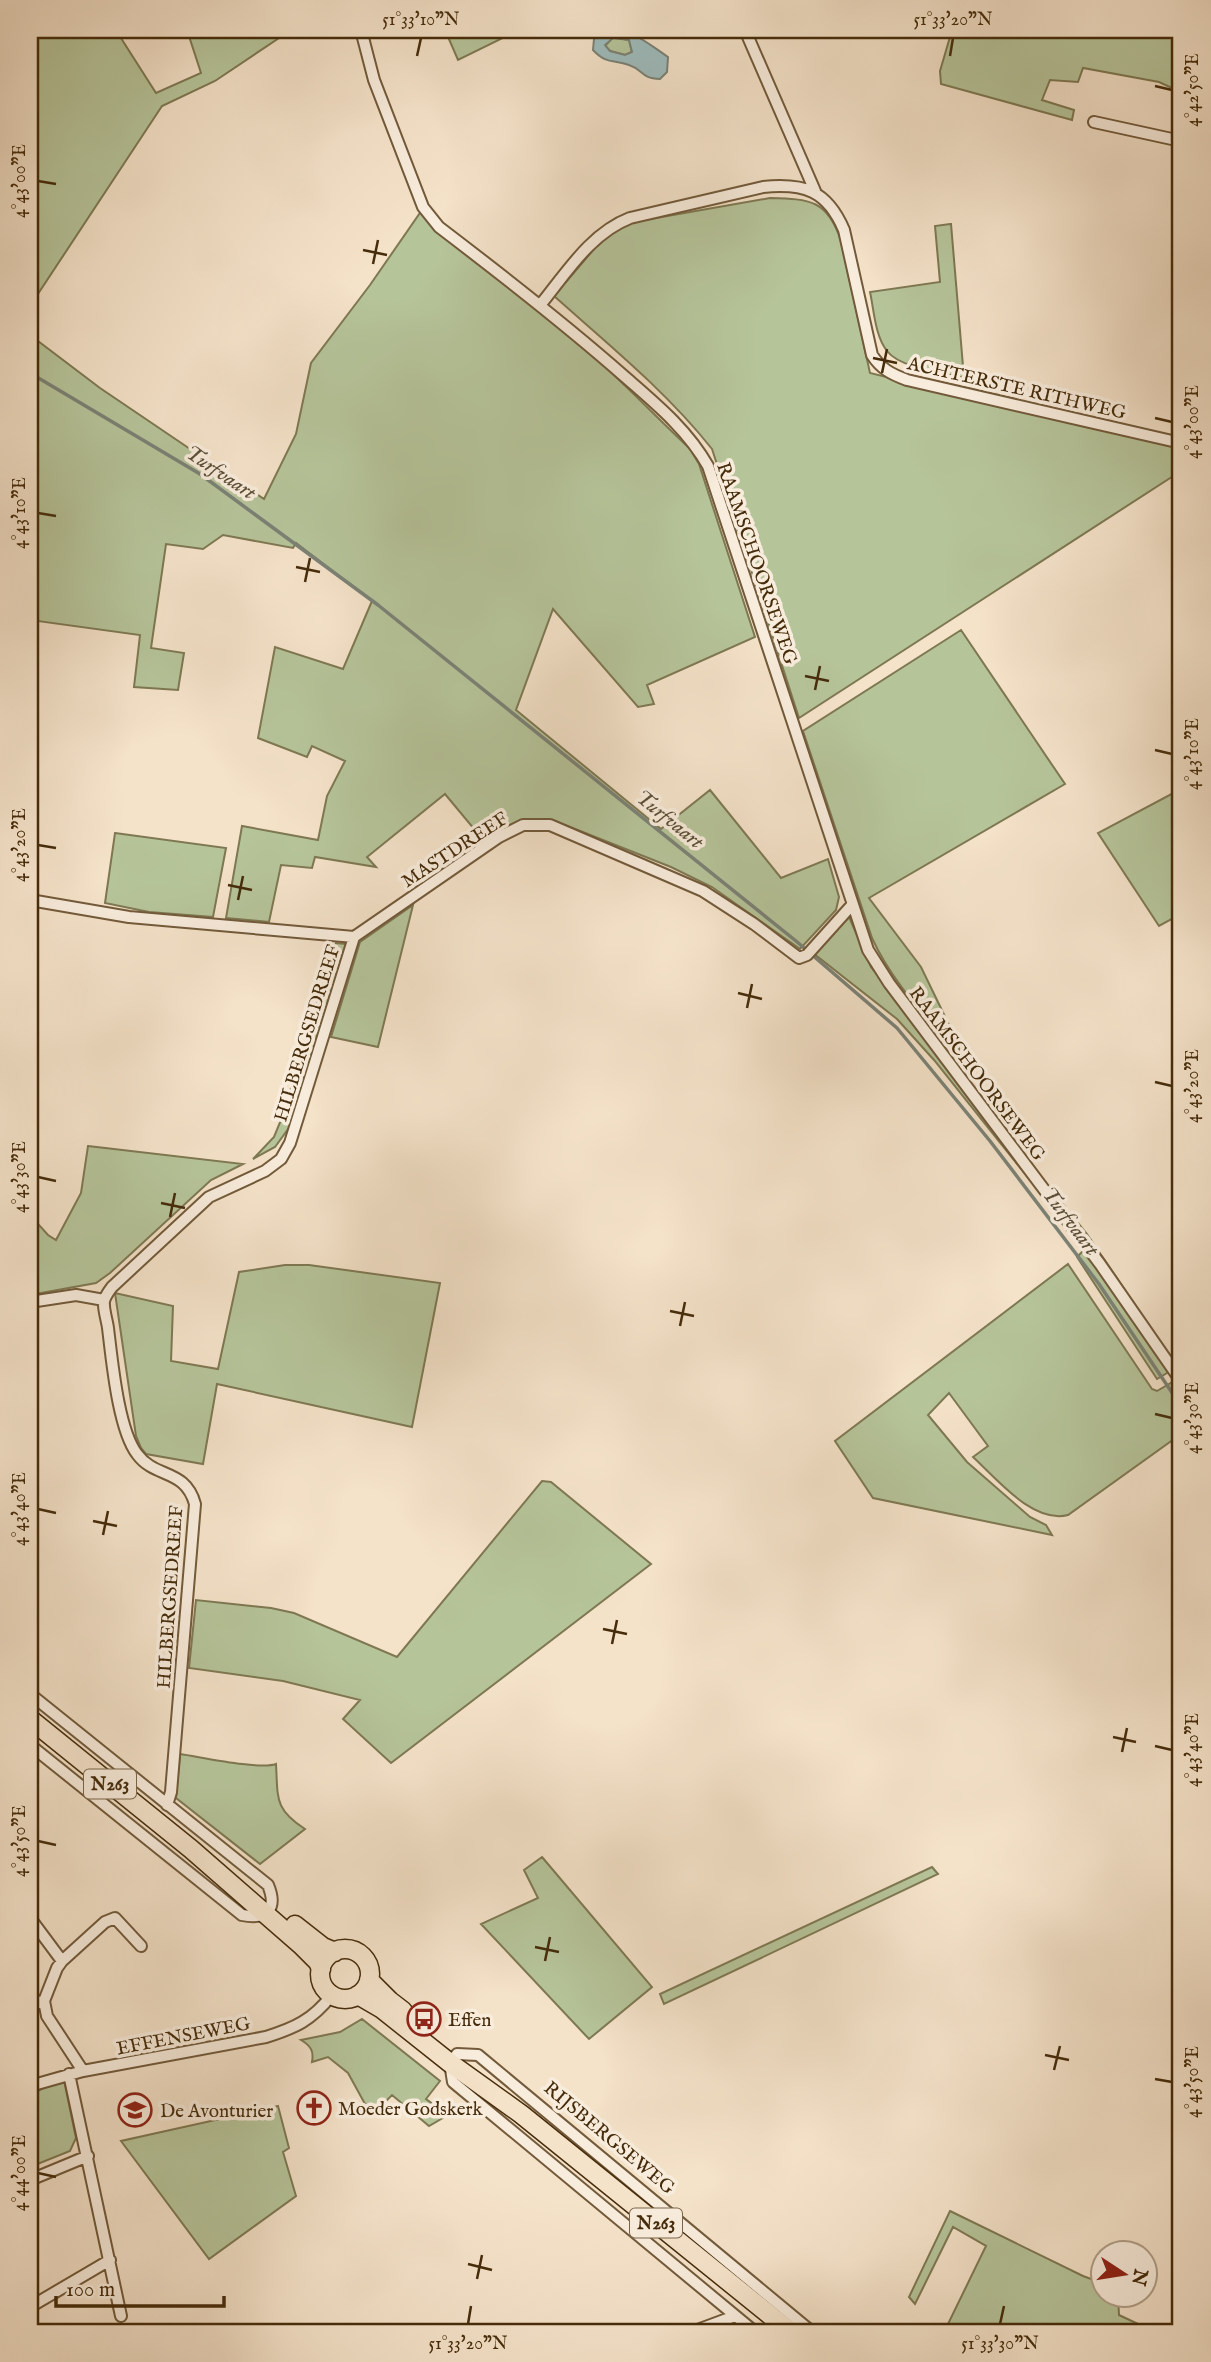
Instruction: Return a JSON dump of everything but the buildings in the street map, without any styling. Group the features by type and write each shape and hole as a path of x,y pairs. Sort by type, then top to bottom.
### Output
{"main road":[{"name":"N263","path":"30,1719 269,1910 335,1952 351,1950 367,1960 369,1980"},
{"name":"N263","path":"269,1910 318,1962 321,1979 331,1996"},
{"path":"321,1969 330,1954 335,1952"},
{"path":"331,1996 349,1998 358,1995 369,1980"},
{"name":"RIJSBERGSEWEG","path":"369,1980 454,2059 791,2332"},
{"name":"RIJSBERGSEWEG","path":"358,1995 454,2059"}],"street":[{"name":"RAAMSCHOORSEWEG","path":"361,30 374,80 423,207 439,227 541,303 672,418 696,444 708,466 868,950 889,983 1100,1264 1181,1381"},
{"name":"ACHTERSTE RITHWEG","path":"745,30 815,191 839,219 844,230 872,355 879,366 907,380 1181,443"},
{"path":"1094,122 1181,141"},
{"path":"541,303 600,233 614,224 762,187 783,185 815,191"},
{"name":"MASTDREEF","path":"354,937 499,837 523,825 550,825 703,891 754,924 799,958 810,952 852,905"},
{"path":"30,900 129,917 354,937"},
{"name":"HILBERGSEDREEF","path":"167,1805 171,1793 195,1504 185,1483 148,1465 138,1457 130,1444 116,1388 104,1300 112,1287 209,1196 265,1171 281,1159 290,1143 354,937"},
{"path":"30,1302 76,1295 104,1300"},
{"path":"30,1694 268,1885 272,1895 269,1910 256,1918 242,1915 30,1745"},
{"path":"30,1918 62,1962"},
{"path":"83,2071 47,2016 44,2001 57,1968 105,1923 115,1918 141,1946"},
{"name":"EFFENSEWEG","path":"30,2086 83,2071 266,2037 296,2028 321,2008 331,1996"},
{"path":"30,2004 44,2001"},
{"name":"RIJSBERGSEWEG","path":"454,2059 478,2054 812,2332"},
{"path":"454,2059 453,2082 755,2332"},
{"path":"69,2074 121,2316"},
{"path":"30,2180 88,2156"},
{"path":"30,2307 110,2260"},
{"path":"692,2332 735,2316"}],"green space":[{"path":"30,30 132,30 119,35 156,93 201,73 187,30 291,30 215,81 162,106 30,306"},
{"path":"445,30 519,30 458,60"},
{"path":"952,30 1181,30 1181,51 1172,88 1159,82 1083,68 1078,82 1050,80 1042,100 1074,110 1072,120 941,84 940,71"},
{"path":"613,37 629,40 632,52 625,55 610,51 605,46"},
{"path":"770,198 796,199 816,204 836,227 870,373 1086,427 1181,445 1181,471 799,718 712,449 656,388 554,296 601,241 622,224"},
{"path":"422,210 434,225 462,250 537,306 577,340 690,449 699,464 755,637 647,685 654,704 638,707 553,609 516,710 661,829 710,790 781,878 828,859 839,897 836,910 800,949 712,887 671,867 555,821 534,819 517,822 484,841 445,794 367,857 376,867 315,857 312,868 281,865 269,922 226,918 242,826 318,840 327,796 345,761 312,746 307,757 258,738 275,647 343,669 372,601 296,543 293,548 223,535 203,549 166,544 151,648 184,653 178,690 134,687 140,635 30,620 30,335 100,388 264,499 296,434 311,363"},
{"path":"951,224 964,378 923,369 893,357 880,338 870,292 940,282 935,226"},
{"path":"961,630 1065,784 869,898 921,967 965,1064 902,988 872,938 803,731"},
{"path":"1181,789 1181,914 1159,926 1098,833"},
{"path":"115,833 226,848 213,917 149,912 105,903"},
{"path":"413,905 378,1047 331,1037 360,942"},
{"path":"849,917 871,967 1087,1234 1177,1367 1157,1379 1077,1257 1084,1250 1077,1239 934,1060 897,1019 813,953 840,922"},
{"path":"336,943 346,944 291,1125 275,1147 253,1159 274,1137 281,1120"},
{"path":"88,1146 243,1164 211,1180 96,1283 30,1295 30,1215 56,1240 81,1193"},
{"path":"1068,1264 1152,1389 1157,1391 1181,1377 1181,1434 1068,1515 1055,1516 1042,1513 1016,1498 973,1457 988,1446 949,1393 928,1415 967,1462 1030,1517 1046,1525 1052,1535 873,1498 835,1441"},
{"path":"285,1265 309,1265 440,1283 412,1427 217,1384 203,1464 146,1454 136,1436 115,1293 173,1306 171,1361 218,1369 239,1272"},
{"path":"542,1481 551,1482 651,1564 391,1763 343,1719 360,1700 283,1681 189,1668 196,1600 294,1613 397,1657"},
{"path":"180,1754 244,1764 276,1764 277,1786 283,1809 305,1829 260,1864 176,1798"},
{"path":"542,1857 652,1987 589,2039 481,1924 538,1898 524,1870"},
{"path":"932,1867 938,1874 664,2004 660,1994"},
{"path":"362,2019 440,2081 426,2099 448,2115 429,2126 392,2095 378,2109 365,2104 348,2073 328,2057 312,2062 311,2049 301,2040 340,2032"},
{"path":"64,2080 76,2138 70,2151 30,2167 30,2095"},
{"path":"278,2106 289,2148 283,2152 296,2196 209,2259 121,2141"},
{"path":"950,2211 1088,2278 1088,2310 1119,2310 1119,2315 1155,2332 960,2332 947,2326 986,2246 953,2227 915,2304 909,2297"}],"water":[{"path":"605,30 632,34 668,57 667,72 660,79 654,78 629,65 607,60 593,50 594,39","holes":["613,38 629,40 632,52 625,55 610,51 605,45"]}],"waterway":[{"name":"Turfvaart","path":"30,373 200,474 378,605 796,941 897,1028 990,1141 1099,1284 1181,1406"}],"place":[{"name":"Effen","path":"424,2019"},
{"name":"Moeder Godskerk","path":"314,2108"},
{"name":"De Avonturier","path":"135,2110"}]}
